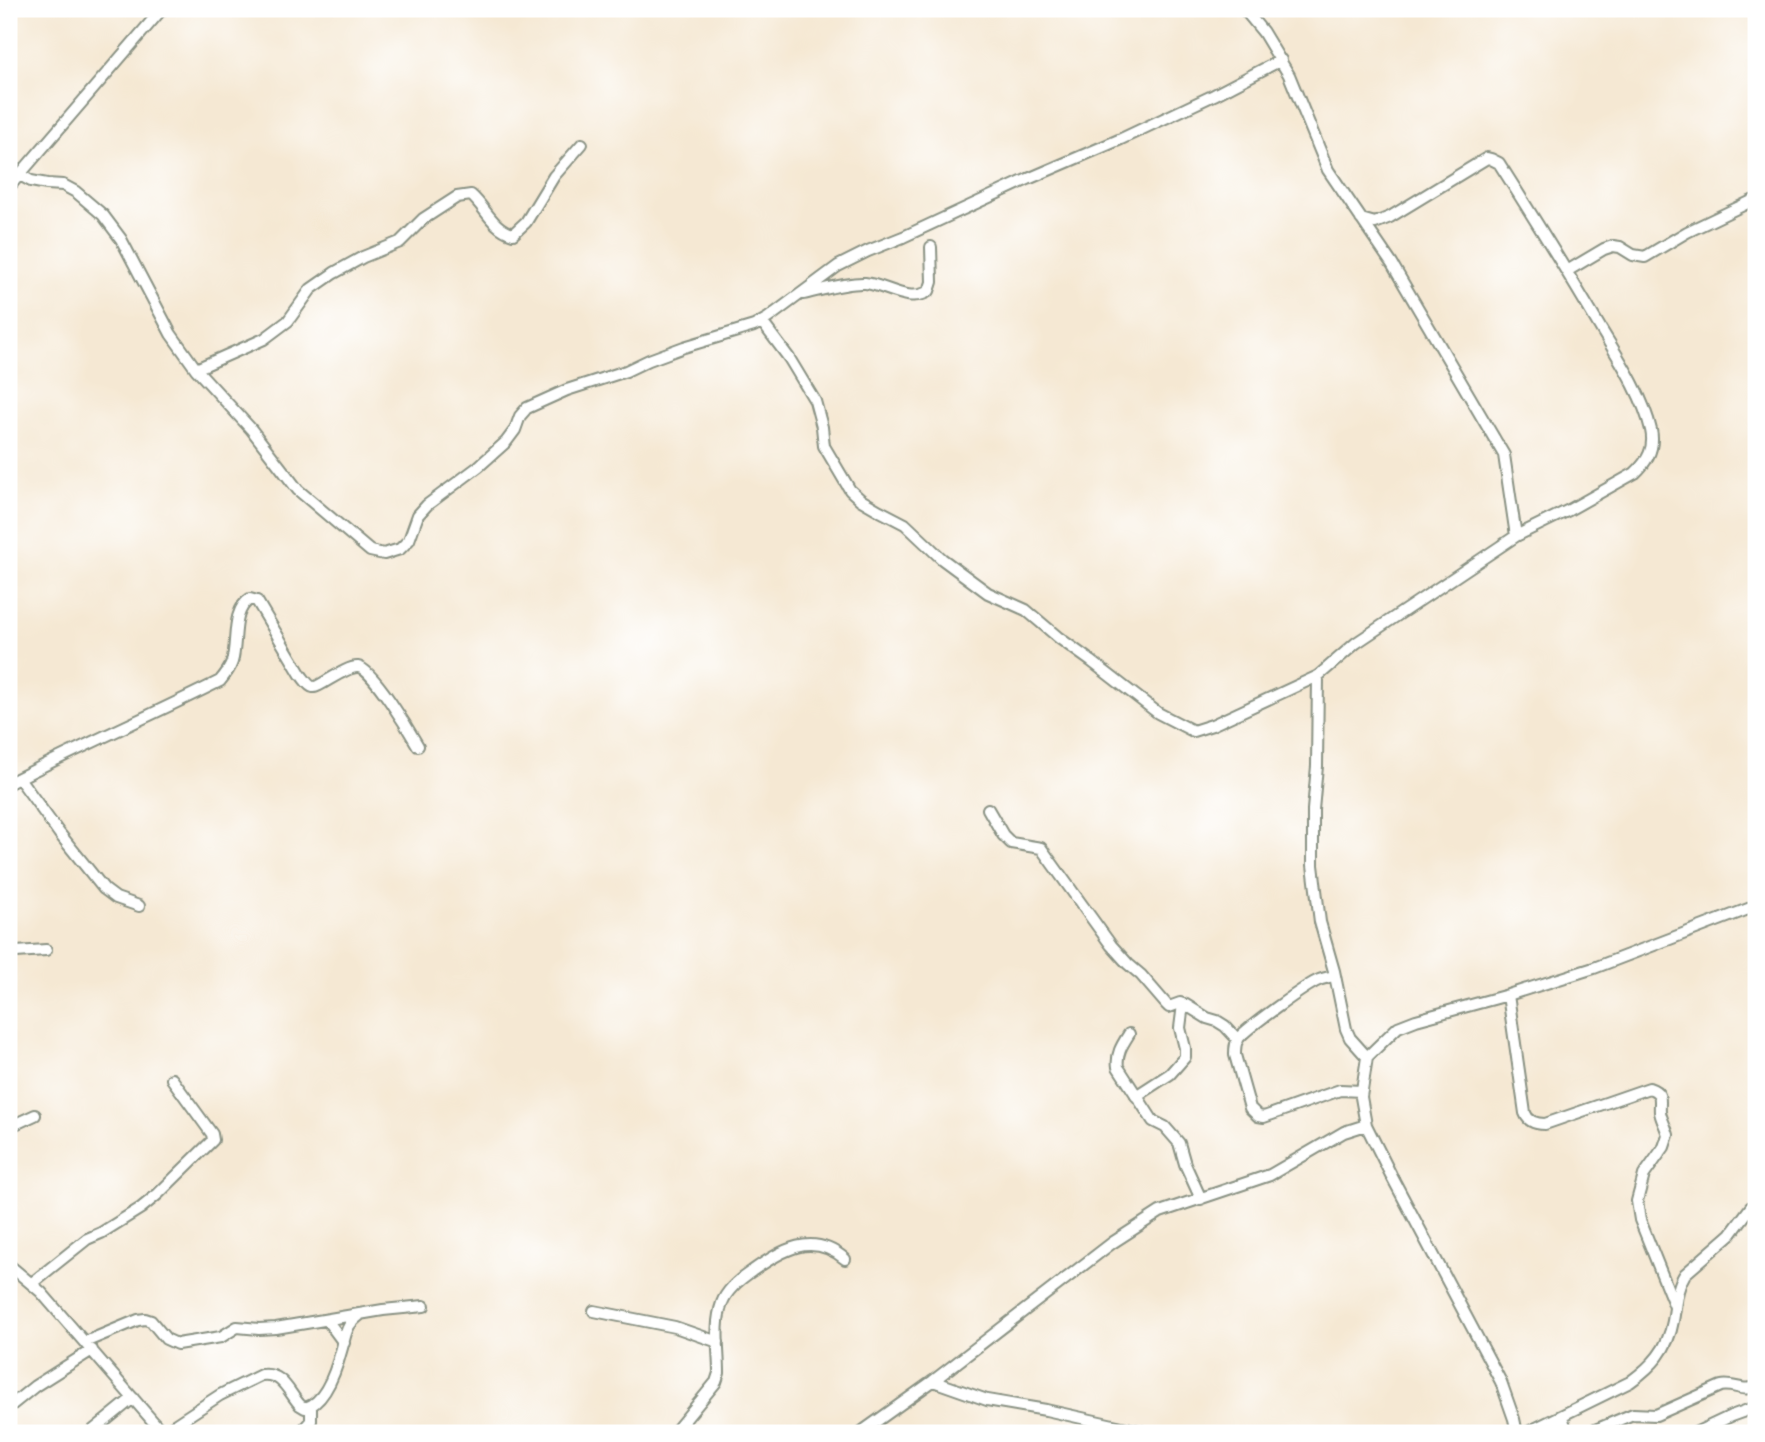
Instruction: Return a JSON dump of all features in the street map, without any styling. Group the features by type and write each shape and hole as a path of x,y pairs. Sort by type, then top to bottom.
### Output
{"street":[{"path":"9,187 162,9"},
{"path":"1244,9 1264,32 1289,75 1328,170 1392,264 1470,400 1498,443 1504,455 1516,536"},
{"path":"9,169 32,180 71,188 103,215 121,239 171,334 196,369 251,429 298,489 370,551 384,554 400,549 409,540 418,515 427,505 506,442 527,408 567,390 626,372 684,347 762,322 838,266 1121,139 1280,60"},
{"path":"196,369 275,332 288,320 311,289 363,257 400,242 423,219 457,197 471,195 494,223 513,234 526,222 554,176 582,144"},
{"path":"762,322 789,358 815,401 824,446 850,490 861,500 905,524 942,559 988,593 1026,610 1158,713 1193,730 1199,730 1318,676 1356,643 1516,536 1635,473 1647,461 1651,450 1651,432 1642,404 1621,363 1499,163 1487,158 1376,223 1361,219"},
{"path":"1567,271 1613,246 1645,257 1687,232 1756,199"},
{"path":"800,295 863,283 919,297 929,291 932,282 931,247"},
{"path":"139,906 116,898 104,889 14,780 220,681 232,662 240,608 250,599 257,601 310,686 319,686 350,669 358,667 365,670 418,746"},
{"path":"1318,676 1313,865 1320,922 1346,1030 1367,1057"},
{"path":"988,809 1003,835 1011,843 1041,848 1111,945 1169,1007 1183,1004 1225,1026 1238,1040"},
{"path":"1517,1433 1501,1382 1366,1125 1362,1091 1367,1057 1398,1027 1594,968 1756,905"},
{"path":"9,948 16,952 46,950"},
{"path":"1335,976 1317,981 1272,1011 1238,1040 1235,1055 1250,1108 1258,1116 1264,1117 1339,1090 1362,1091"},
{"path":"1508,995 1525,1113 1530,1120 1538,1124 1554,1121 1649,1088 1658,1093 1660,1111 1668,1135 1664,1147 1644,1175 1637,1201 1640,1220 1675,1307"},
{"path":"1136,1096 1170,1074 1185,1057 1180,1028 1183,1004"},
{"path":"1129,1034 1117,1059 1121,1074 1153,1121 1165,1127 1179,1143 1201,1199"},
{"path":"32,1283 87,1239 141,1208 213,1140 212,1134 172,1079"},
{"path":"9,1127 35,1115"},
{"path":"860,1433 933,1381 1112,1243 1160,1212 1270,1175 1344,1132 1366,1125"},
{"path":"1526,1433 1630,1382 1656,1361 1670,1334 1680,1282 1685,1274 1731,1234 1751,1207"},
{"path":"674,1433 716,1382 719,1373 718,1318 727,1293 741,1278 770,1258 803,1245 827,1247 845,1259"},
{"path":"9,1265 32,1283 162,1433 220,1395 261,1375 279,1377 300,1405 305,1408 311,1406 322,1396 333,1376 349,1326 362,1313"},
{"path":"9,1407 89,1346 138,1320 152,1321 166,1339 177,1344 221,1337 237,1327 259,1329 424,1306"},
{"path":"594,1311 674,1327 718,1342"},
{"path":"327,1320 344,1343"},
{"path":"933,1381 987,1399 1149,1433"},
{"path":"1588,1433 1633,1414 1656,1415 1726,1385 1744,1389 1756,1385"},
{"path":"90,1433 133,1398"},
{"path":"300,1433 311,1420 311,1406"},
{"path":"1695,1433 1756,1407"},
{"path":"1562,1416 1566,1433"}]}
